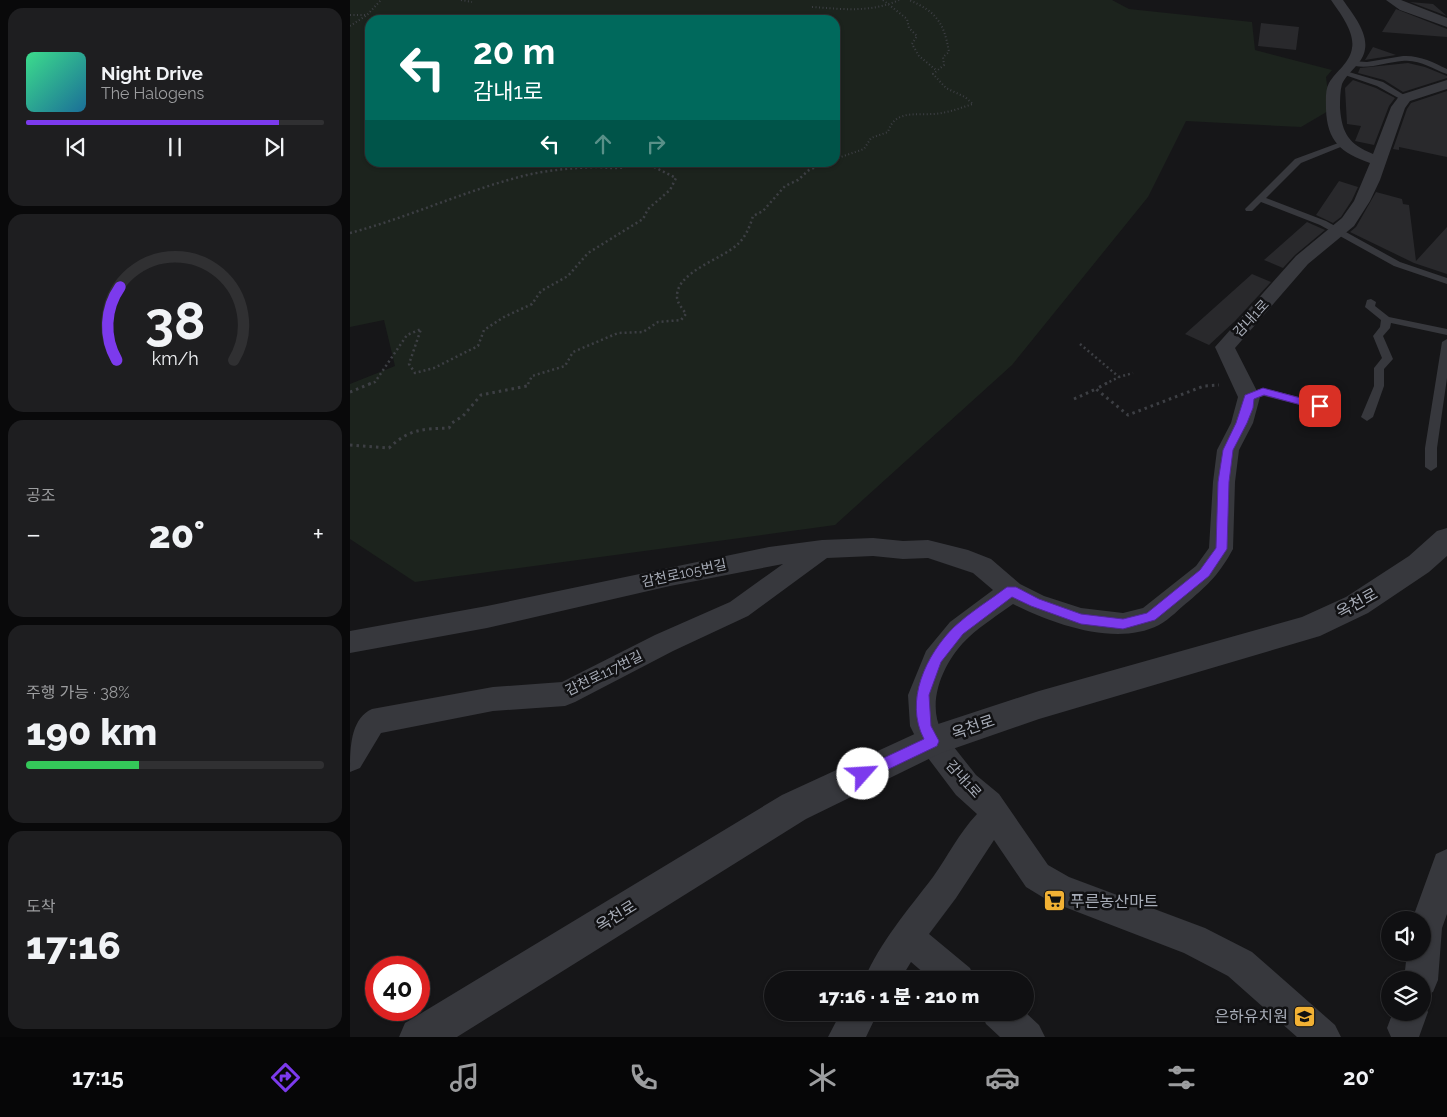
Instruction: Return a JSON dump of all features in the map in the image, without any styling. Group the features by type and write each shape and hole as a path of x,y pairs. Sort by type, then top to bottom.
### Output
{"street":[{"path":"1337,0 1351,22 1359,46 1356,58 1335,84 1333,97 1336,135 1344,144 1360,155 1379,162"},
{"path":"1392,0 1402,7 1417,10 1447,23"},
{"path":"1404,98 1447,84"},
{"name":"감내1로","path":"1246,390 1224,347 1302,260 1348,222 1362,201 1379,162 1398,107 1404,98"},
{"path":"1012,591 1035,603 1081,619 1123,624 1150,617 1205,573 1222,549 1224,482 1228,450 1248,408 1246,390"},
{"name":"옥천로","path":"419,1037 794,807 932,741 1039,705 1309,628 1357,605 1419,564 1447,539"},
{"name":"감천로105번길","path":"350,642 487,617 760,558 822,549 872,547 928,550 959,557 982,566 1012,591"},
{"name":"감천로117번길","path":"350,759 372,722 493,699 565,694 664,642 739,609 822,549"},
{"name":"감내1로","path":"1012,591 959,630 936,659 922,695 924,726 932,741 966,785 988,804 1037,876 1060,890 1193,940 1240,964 1323,1037"},
{"path":"886,971 907,937 945,887 979,834 996,816"},
{"path":"1422,971 1426,928 1447,865"},
{"path":"907,937 947,971"},
{"path":"846,1037 856,1021"},
{"path":"1008,1021 1027,1037"}],"lane":[{"path":"1349,68 1410,58 1428,63 1447,72"},
{"path":"1349,68 1404,98"},
{"path":"1248,209 1298,161 1344,144"},
{"path":"1259,198 1323,223 1397,264 1447,281"},
{"path":"1370,302 1370,308 1386,319 1447,332"},
{"path":"1367,417 1379,386 1379,368 1388,359 1378,336 1385,328 1386,319"},
{"path":"1432,467 1430,448 1447,342"},
{"path":"1246,390 1263,392 1320,406"}],"path":[{"path":"350,14 367,14 382,0"},
{"path":"460,0 472,2"},
{"path":"883,0 907,19 909,28 917,36 912,44 919,56 936,70"},
{"path":"812,7 858,10 888,5 899,0"},
{"path":"840,157 864,149 871,138 888,132 890,125 897,117 911,114 941,114 957,107 973,104 965,97 946,88 933,74 944,65 943,57 949,52 944,26 938,17 926,7 909,0"},
{"path":"350,26 365,15"},
{"path":"350,234 450,198 528,175 572,168 601,167 619,169 625,167"},
{"path":"350,392 375,382 407,335 421,328 409,364 415,373 434,368 478,346 484,330 504,316 532,304 541,292 568,276 588,253 643,218 648,209 670,190 676,178 654,167"},
{"path":"350,445 389,448 402,435 417,429 449,428 452,423 463,416 481,395 527,386 532,376 565,366 573,352 618,333 643,332 658,322 681,320 686,314 677,298 679,283 686,276 738,245 748,231 753,216 763,211 785,186 798,180 815,167"},
{"path":"1080,344 1119,377"},
{"path":"1074,399 1119,377 1133,373"},
{"path":"1096,389 1128,415 1204,386 1246,390"}],"shaded area":[{"path":"350,0 1112,0 1129,9 1252,22 1255,50 1332,70 1326,77 1330,110 1301,127 1186,121 1148,197 1012,365 835,525 415,582 350,539 350,384 395,366 384,320 350,327"}],"building":[{"path":"1410,2 1433,4 1447,16"},
{"path":"1396,9 1447,29 1447,37 1382,32"},
{"path":"1261,23 1299,27 1296,50 1258,46"},
{"path":"1373,47 1396,55 1365,60"},
{"path":"1408,63 1425,67 1447,76 1447,78 1403,92 1384,80 1358,73 1360,68"},
{"path":"1353,80 1376,88 1395,98 1389,106 1374,145 1355,141 1361,126 1347,124 1345,88"},
{"path":"1447,91 1447,157 1399,147 1399,150 1393,149 1407,109 1411,103"},
{"path":"1339,181 1358,187 1341,217 1333,223 1316,215"},
{"path":"1376,192 1402,199 1403,204 1409,205 1416,261 1447,227 1447,274 1414,263 1350,232 1356,227"},
{"path":"1307,222 1325,230 1295,255 1283,268 1264,260"},
{"path":"1252,274 1271,282 1235,321 1209,345 1185,334"}],"place":[{"name":"푸른농산마트","path":"1054,901"},
{"name":"은하유치원","path":"1304,1016"}],"route":[{"path":"863,774 932,741 924,726 922,695 936,659 959,630 1012,591 1035,603 1081,619 1123,624 1150,617 1205,573 1222,549 1224,482 1228,450 1248,408 1249,397 1263,392 1320,406"}]}
